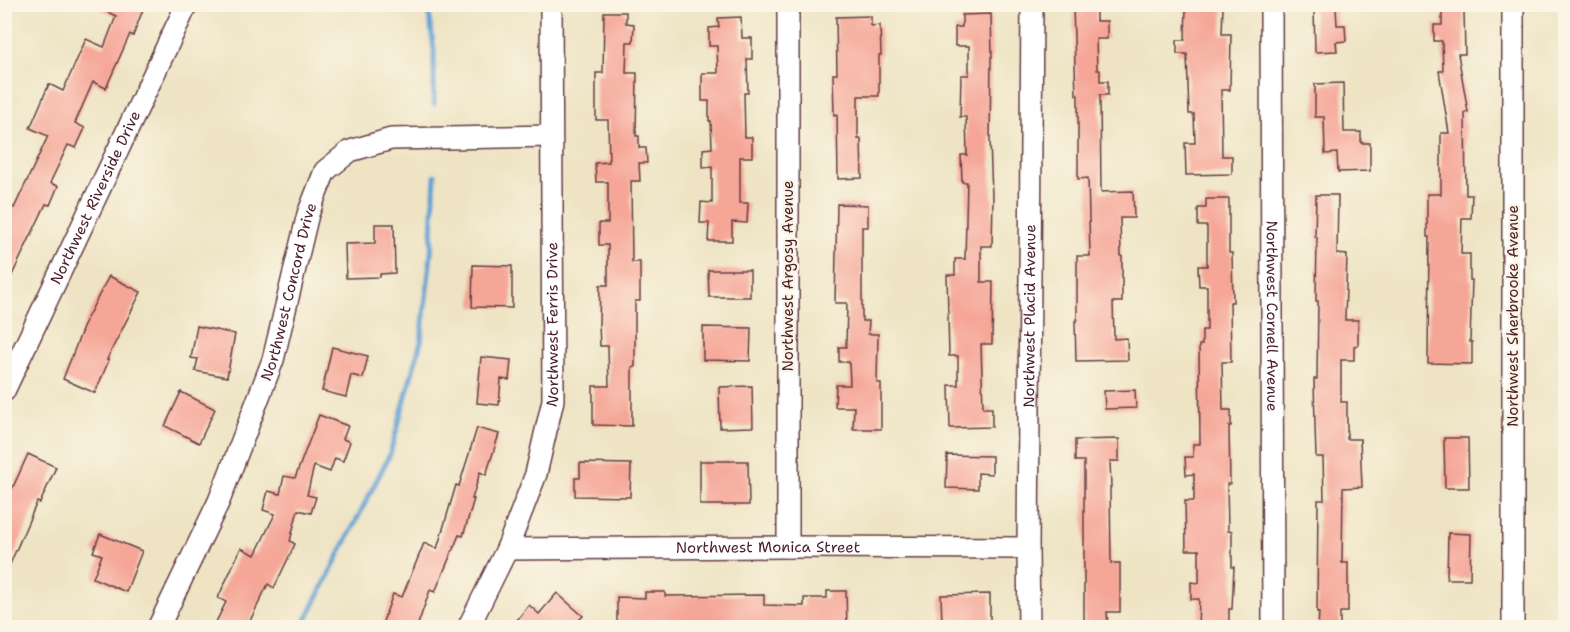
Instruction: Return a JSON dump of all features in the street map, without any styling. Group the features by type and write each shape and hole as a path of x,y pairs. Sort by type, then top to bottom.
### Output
{"street":[{"name":"Northwest Riverside Drive","path":"4,391 188,4"},
{"name":"Northwest Ferris Drive","path":"468,627 507,549 536,474 553,400 550,4"},
{"name":"Northwest Argosy Avenue","path":"788,4 788,547"},
{"name":"Northwest Placid Avenue","path":"1029,627 1032,4"},
{"name":"Northwest Cornell Avenue","path":"1271,4 1273,627"},
{"name":"Northwest Sherbrooke Avenue","path":"1513,4 1513,627"},
{"name":"Northwest Concord Drive","path":"158,627 219,501 273,360 308,214 325,171 350,152 392,139 551,136"},
{"name":"Northwest Monica Street","path":"507,549 1028,548"}],"building":[{"path":"90,4 145,4 133,36 130,34 106,88 93,82 75,123 85,128 76,148 68,145 50,183 58,186 50,205 46,204 4,292 4,203 14,208 48,136 30,128 49,84 63,91 86,39 104,47 116,16"},
{"path":"1073,7 1096,7 1096,21 1107,21 1107,39 1096,39 1097,70 1100,70 1100,81 1108,81 1108,95 1100,95 1101,192 1133,191 1134,218 1120,218 1122,302 1113,302 1114,339 1127,338 1128,360 1076,361 1077,256 1090,256 1088,178 1078,179 1078,95 1076,95"},
{"path":"1186,7 1223,7 1222,34 1231,34 1230,90 1221,90 1222,156 1232,156 1232,174 1186,175 1185,143 1195,143 1194,114 1189,114 1187,54 1177,54 1177,40 1185,40"},
{"path":"1336,8 1337,25 1345,25 1346,41 1336,42 1337,51 1315,52 1314,9"},
{"path":"1442,11 1464,11 1465,54 1458,54 1468,112 1465,112 1466,195 1472,195 1471,218 1462,218 1461,254 1470,254 1472,364 1428,363 1427,194 1441,194 1441,133 1449,133 1439,71 1443,71 1442,41 1434,41 1434,25 1442,25"},
{"path":"604,12 626,12 626,23 634,24 633,42 627,42 626,73 637,73 636,136 639,136 639,148 646,148 647,163 639,163 640,181 631,181 632,262 640,262 640,301 635,301 632,426 593,425 593,386 609,386 608,346 600,346 599,324 600,285 608,285 608,245 599,245 599,223 608,223 608,182 596,182 595,163 609,162 608,120 596,120 596,73 603,73"},
{"path":"991,14 992,246 981,246 981,282 993,282 992,344 981,344 983,408 992,408 992,427 950,428 949,385 958,385 958,356 949,356 947,275 955,275 955,259 965,259 967,182 962,182 961,155 967,155 966,117 960,117 961,75 969,75 969,46 955,46 955,27 962,27 962,15"},
{"path":"871,16 871,26 880,25 879,96 858,96 858,139 861,139 862,178 838,179 837,114 834,115 833,74 837,74 836,17"},
{"path":"741,17 742,38 752,38 752,59 747,59 748,93 744,93 745,137 752,137 752,157 740,157 740,203 748,203 747,223 732,222 732,241 708,241 709,223 700,223 701,202 712,203 712,167 703,168 703,149 712,148 709,101 702,101 702,73 718,73 717,46 709,46 709,28 719,27 718,18"},
{"path":"1343,83 1344,132 1361,132 1361,143 1370,143 1370,171 1338,172 1337,153 1325,154 1324,117 1315,117 1315,84"},
{"path":"1316,195 1338,195 1337,254 1347,255 1345,320 1358,320 1358,346 1354,346 1354,360 1341,360 1341,402 1347,402 1347,439 1360,439 1362,487 1343,488 1342,563 1348,563 1348,612 1340,612 1340,627 1318,627 1319,612 1317,612 1318,500 1324,500 1323,457 1316,457 1315,425 1314,379 1317,379 1318,301 1316,301"},
{"path":"1206,199 1229,199 1229,253 1232,253 1231,362 1222,362 1223,410 1231,410 1230,484 1227,484 1228,531 1232,531 1232,567 1234,567 1229,627 1198,627 1199,599 1191,599 1191,582 1199,583 1199,550 1186,550 1185,501 1194,501 1194,474 1186,475 1185,457 1193,457 1193,444 1200,444 1199,345 1202,345 1202,330 1207,330 1207,286 1199,286 1198,266 1207,266 1207,226 1198,226 1198,208 1206,208"},
{"path":"837,204 868,205 868,227 862,227 862,321 869,321 868,334 878,334 877,383 881,383 881,429 853,429 854,407 835,407 836,385 850,385 849,362 839,362 839,347 846,347 847,303 835,303"},
{"path":"375,224 394,224 395,273 380,274 380,277 346,278 345,244 375,243"},
{"path":"473,265 512,266 512,308 472,307"},
{"path":"708,270 750,270 750,297 709,297"},
{"path":"109,276 141,292 109,355 95,393 63,379 86,320"},
{"path":"197,326 235,334 227,377 195,371 198,359 191,358"},
{"path":"703,327 751,328 750,361 703,360"},
{"path":"332,347 368,356 363,378 351,375 346,397 322,391"},
{"path":"481,357 511,360 509,380 501,379 499,405 477,403"},
{"path":"752,386 753,427 720,428 719,387"},
{"path":"1135,390 1136,408 1105,409 1104,391"},
{"path":"181,392 215,409 199,443 165,426"},
{"path":"319,415 348,426 343,439 350,442 343,461 335,458 330,472 314,466 307,495 316,497 311,513 298,510 290,541 295,544 274,588 268,584 247,627 227,627 216,622 226,602 218,598 241,548 255,555 275,514 263,510 268,491 280,494 284,476 295,478"},
{"path":"477,428 499,434 486,475 480,472 463,536 459,535 435,592 430,590 417,627 381,627 393,594 402,597 424,543 437,549 456,485 459,486"},
{"path":"1444,438 1468,438 1469,488 1445,488"},
{"path":"1119,439 1119,461 1110,461 1110,487 1111,563 1120,563 1120,612 1107,612 1108,627 1084,627 1084,461 1075,461 1075,440"},
{"path":"28,454 56,467 40,503 37,502 4,578 4,507"},
{"path":"947,455 992,456 992,474 978,473 978,489 946,488"},
{"path":"700,461 748,461 749,505 700,505"},
{"path":"580,463 631,464 630,497 575,496 575,478 580,478"},
{"path":"1448,533 1471,534 1470,579 1447,579"},
{"path":"100,534 142,551 126,592 93,578 102,555 93,552"},
{"path":"827,591 846,591 847,627 617,626 617,597 645,598 645,592 665,592 665,596 764,595 764,605 804,606 804,598 827,598"},
{"path":"557,593 583,616 572,627 525,627 517,620 529,605 539,614"},
{"path":"990,594 990,623 942,624 941,595"}],"waterway":[{"path":"428,4 434,50 434,104"},
{"path":"302,628 390,454 421,341 431,254 435,175"}]}
